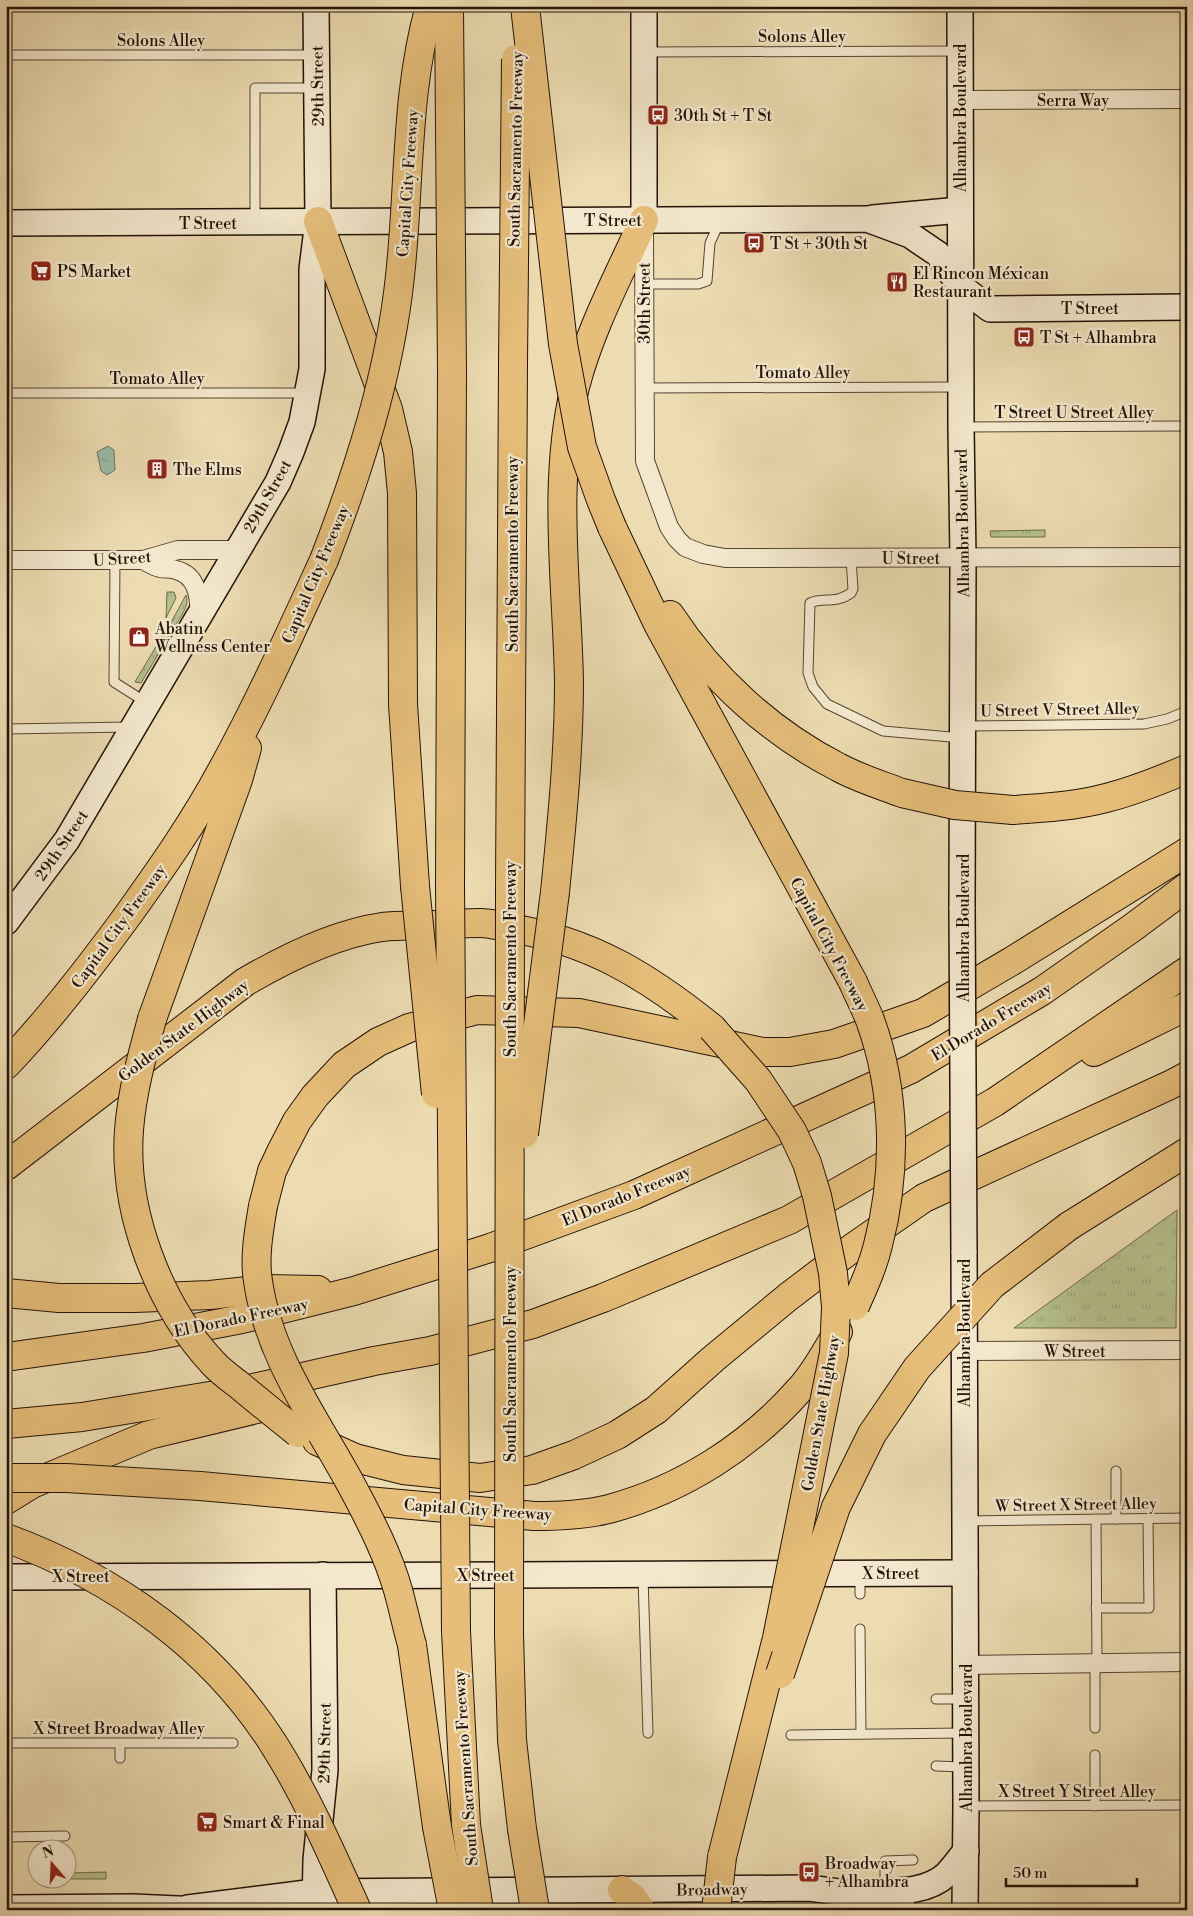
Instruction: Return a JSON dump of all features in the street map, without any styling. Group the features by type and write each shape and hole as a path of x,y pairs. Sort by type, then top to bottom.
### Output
{"highway":[{"name":"Capital City Freeway","path":"6,1065 28,1043 92,966 161,870 220,774 260,698 324,560 345,507 362,451 380,384 395,315 400,276 413,91 423,31 430,6"},
{"name":"South Sacramento Freeway","path":"449,6 452,372 450,886 456,1631 466,1825 479,1910"},
{"name":"South Sacramento Freeway","path":"517,6 510,890 510,1634 512,1740 522,1829 535,1910"},
{"path":"525,6 566,363 582,447 589,471 612,527 687,640 730,690 783,734 810,752 840,768 902,793 955,805 1013,810 1054,807 1106,798 1187,769"},
{"path":"510,1252 555,892 566,779 569,682 563,466 567,427 586,349 644,220"},
{"path":"318,222 388,409 398,452 402,494 403,704 415,886 452,1260"},
{"name":"Capital City Freeway","path":"6,1478 76,1479 200,1486 534,1516 571,1515 608,1509 632,1502 666,1487 710,1466 735,1449 770,1420 802,1388 855,1306 878,1247 884,1219 891,1152 887,1086 870,1020 853,982 658,624 612,527"},
{"path":"260,698 238,780 152,1019 134,1090 129,1131 129,1159 133,1201 139,1229 153,1268 190,1335 214,1364 298,1433 355,1458 403,1470 480,1478 532,1470 574,1455 617,1435 656,1410 788,1297 855,1246 924,1198 1187,1076"},
{"path":"452,1910 437,1826 412,1645 398,1589 378,1539 354,1490 280,1360 267,1324 258,1280 258,1240 263,1206 272,1171 297,1121 315,1096 344,1065 378,1042 408,1028 477,1010 579,1013 763,1052 790,1052 834,1044 923,1013 1020,956 1187,852"},
{"name":"El Dorado Freeway","path":"6,1357 143,1338 242,1319 354,1291 490,1248 634,1195 911,1070 1042,991 1187,887"},
{"name":"Golden State Highway","path":"6,1166 245,982 273,966 318,946 382,927 482,923 534,932 587,949 646,978 712,1028 758,1080 792,1131 807,1163 817,1196 833,1273 836,1307 834,1353 777,1638 722,1857 716,1910"},
{"path":"995,1102 1187,971"},
{"path":"6,1500 32,1484 149,1436 261,1408 430,1351 532,1324 658,1276 789,1220 995,1102 1187,1006"},
{"path":"1061,1135 1187,1057"},
{"path":"742,1776 780,1674 836,1507 872,1434 917,1368 992,1285 1069,1226 1187,1152"},
{"path":"6,1293 59,1298 135,1298 210,1295 265,1289 354,1291"},
{"path":"6,1424 82,1417 240,1392 374,1361 430,1351"},
{"path":"6,1538 31,1547 93,1576 130,1598 170,1628 224,1680 251,1712 296,1782 358,1910"},
{"path":"622,1890 633,1898 641,1910"}],"main road":[{"name":"29th Street","path":"6,922 68,840 278,482 299,430 312,369 312,269 318,222 316,6"},
{"name":"30th Street","path":"644,6 644,220"},
{"name":"Alhambra Boulevard","path":"960,6 966,1665 965,1910"},
{"path":"867,219 960,210"},
{"name":"T Street","path":"6,224 867,219 910,235 938,254 960,286 990,309 1187,307"},
{"name":"X Street","path":"6,1577 643,1574 860,1584 965,1573"},
{"name":"29th Street","path":"315,1901 316,1860 325,1770 323,1576"},
{"path":"849,1894 913,1890 931,1884 945,1876 966,1851"},
{"name":"Broadway","path":"6,1908 194,1909 485,1890 809,1888 849,1894 892,1904 904,1910"}],"street":[{"name":"Serra Way","path":"960,100 1187,99"},
{"name":"30th Street","path":"644,220 645,461 668,527 677,539 685,546 703,554 725,558"},
{"name":"U Street","path":"6,560 143,560 178,550 238,550"},
{"name":"U Street","path":"725,558 1187,557"},
{"path":"143,560 159,568 169,568 183,572 198,591 200,600 199,615"},
{"name":"W Street","path":"964,1351 1187,1350"},
{"path":"966,1665 1187,1662"}],"lane":[{"name":"Solons Alley","path":"644,52 960,51"},
{"name":"Solons Alley","path":"6,55 316,55"},
{"path":"255,222 255,88 317,88"},
{"path":"644,284 698,284 707,281 710,243 721,220"},
{"name":"Tomato Alley","path":"644,388 961,387"},
{"name":"Tomato Alley","path":"6,393 308,393"},
{"name":"T Street U Street Alley","path":"961,427 1187,426"},
{"name":"U Street V Street Alley","path":"851,558 853,588 851,593 832,601 810,603 808,673 813,687 832,707 883,731 962,732 1144,724 1167,719 1187,711"},
{"path":"115,560 114,682 147,703"},
{"path":"6,729 133,727"},
{"path":"1116,1471 1116,1519"},
{"name":"W Street X Street Alley","path":"965,1521 1187,1518"},
{"path":"1095,1728 1096,1519"},
{"path":"1096,1608 1149,1608 1148,1519"},
{"path":"643,1574 648,1733"},
{"path":"860,1629 861,1734"},
{"path":"936,1699 965,1699"},
{"path":"791,1735 966,1733"},
{"name":"X Street Broadway Alley","path":"6,1743 65,1746 120,1743 233,1742"},
{"path":"120,1743 120,1758"},
{"path":"1095,1755 1095,1806"},
{"path":"936,1766 966,1767"},
{"name":"X Street Y Street Alley","path":"966,1806 1187,1805"},
{"path":"6,1837 65,1836"},
{"path":"885,1892 885,1861 913,1860"}],"green space":[{"path":"1045,530 1045,537 991,537 990,531"},
{"path":"167,592 174,592 176,598 166,618"},
{"path":"186,595 187,603 184,612 174,627 169,626"},
{"path":"164,633 171,633 141,683 135,682"},
{"path":"1177,1210 1176,1328 1014,1328"},
{"path":"106,1872 106,1879 78,1879 78,1873"}],"water":[{"path":"108,446 114,450 115,470 107,475 101,471 97,452"}],"place":[{"name":"30th St + T St","path":"658,115"},
{"name":"T St + 30th St","path":"754,243"},
{"name":"PS Market","path":"41,271"},
{"name":"El Rincon Méxican Restaurant","path":"897,282"},
{"name":"T St + Alhambra","path":"1024,337"},
{"name":"The Elms","path":"157,469"},
{"name":"Abatin Wellness Center","path":"139,637"},
{"name":"Smart & Final","path":"207,1822"},
{"name":"Broadway + Alhambra","path":"809,1872"}]}
